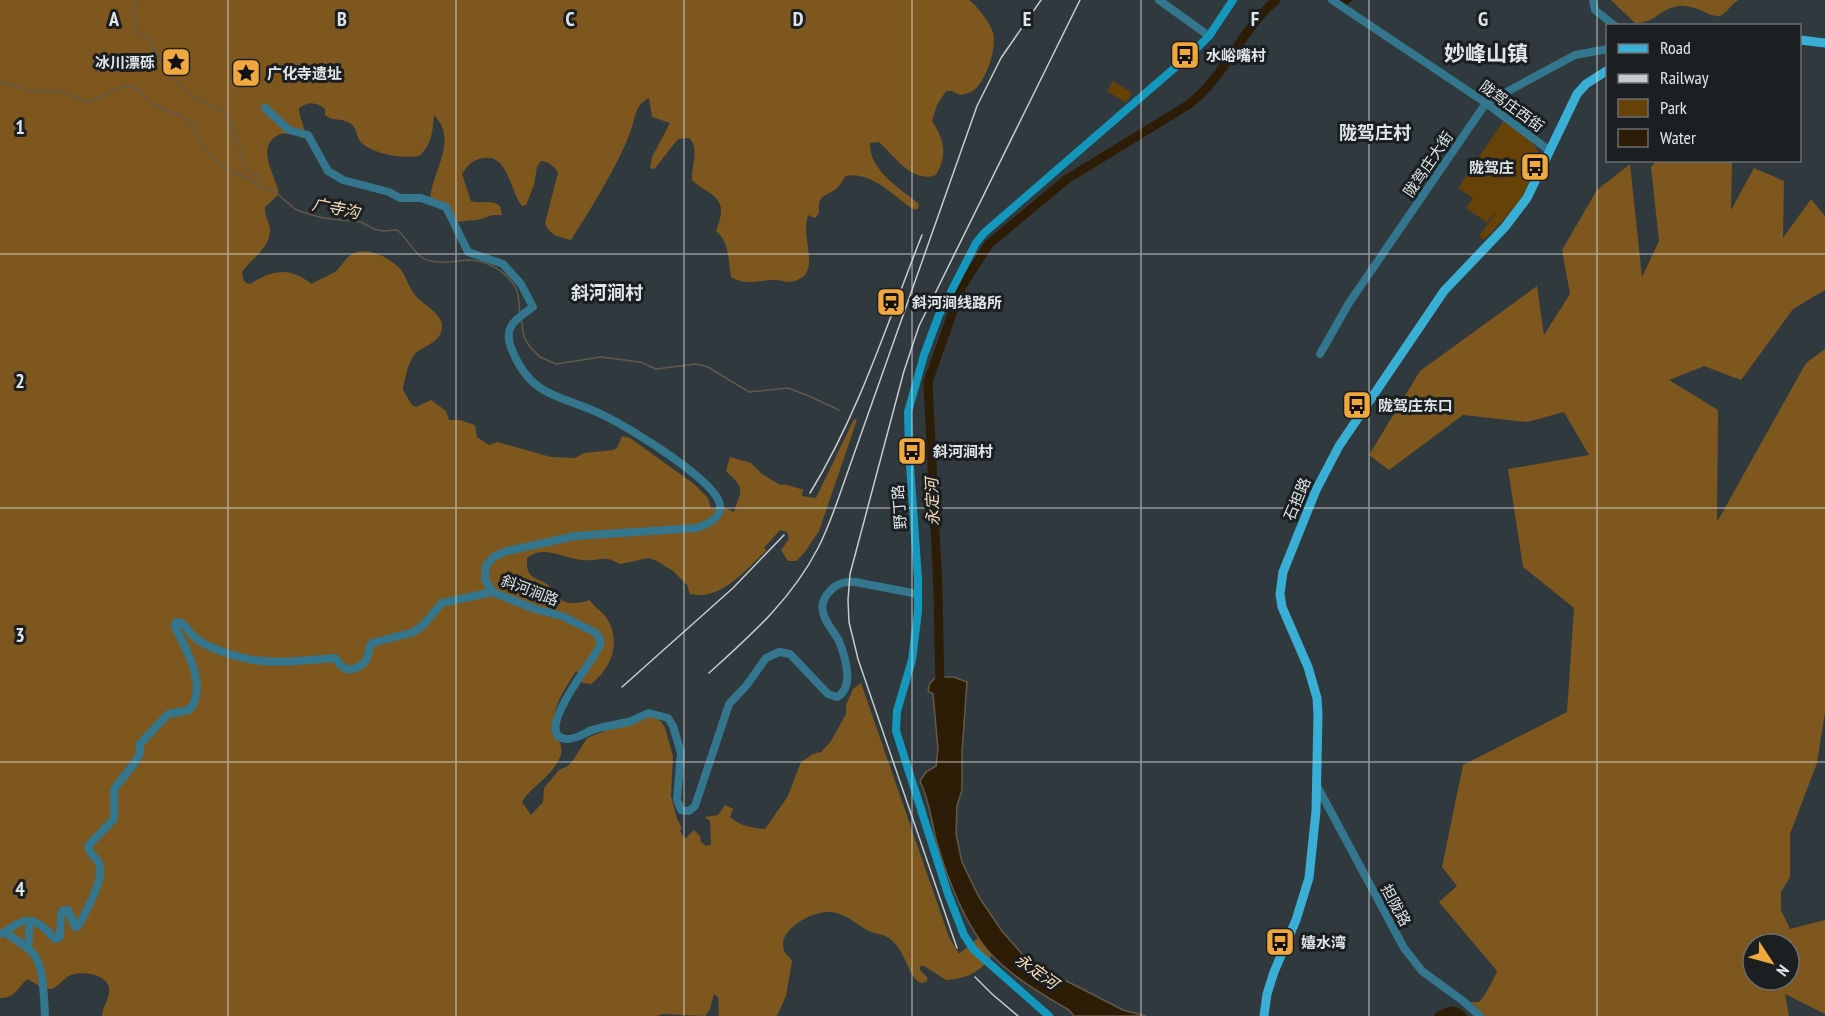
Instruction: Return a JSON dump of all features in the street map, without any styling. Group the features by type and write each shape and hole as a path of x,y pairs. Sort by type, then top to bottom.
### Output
{"main road":[{"name":"野丁路","path":"1049,1016 974,950 964,935 948,894 896,731 897,711 912,660 918,610 908,412 924,355 939,315 976,243 993,224 1081,150 1209,36 1233,0"},
{"path":"1801,40 1825,43"},
{"name":"石担路","path":"1264,1016 1267,994 1274,972 1296,920 1309,878 1314,841 1317,698 1308,667 1281,607 1283,572 1316,490 1339,446 1444,291 1518,211 1534,186 1577,94 1586,84 1606,71"}],"street":[{"path":"1159,0 1209,36"},
{"path":"1593,0 1595,10 1612,24"},
{"name":"陇驾庄西街","path":"1335,2 1486,103 1550,151"},
{"name":"陇驾庄大街","path":"1320,354 1349,303 1486,103 1575,55 1606,49"},
{"name":"斜河涧路","path":"265,108 289,130 308,135 328,171 343,180 389,192 400,198 421,198 446,207 468,252 504,264 521,284 533,307 521,315 510,328 508,341 518,366 536,386 554,396 606,416 650,442 695,474 716,496 721,507 713,520 696,528 575,536 507,551 495,556 486,565 485,579 492,592 562,616 600,637 600,647 561,707 557,728 559,735 565,739 573,738 594,730 630,722 649,713 668,718 673,726 681,753 677,800 679,807 687,812 695,806 729,704 746,686 766,658 779,652 790,654 828,694 837,698 844,692 847,681 845,662 838,640 822,610 824,598 833,587 846,582 855,582 918,594"},
{"path":"45,1016 44,994 38,965 31,951 2,933 24,919 45,928 55,939 60,937 62,911 68,910 72,924 75,927 78,926 93,898 101,868 99,862 88,850 88,846 114,819 115,785 133,765 140,754 140,744 160,721 168,714 183,713 192,707 197,675 175,627 176,622 183,624 204,644 242,658 265,662 335,658 344,668 348,669 361,666 366,660 368,647 372,643 414,632 423,626 442,603 492,592"},
{"name":"担陇路","path":"1316,784 1404,948 1422,971 1464,1001 1480,1016"},
{"path":"28,949 30,921"}],"green space":[{"path":"1113,81 1132,93 1126,103 1107,91"},
{"path":"1504,120 1531,141 1539,157 1530,169 1530,178 1522,197 1484,240 1479,236 1495,214 1487,223 1466,208 1473,198 1458,188"}],"shaded area":[{"path":"0,0 969,0 992,30 993,53 983,79 974,90 960,95 946,91 937,105 932,121 942,141 943,154 936,175 920,176 904,167 879,142 870,143 874,162 886,178 918,203 919,207 916,210 910,207 872,180 855,175 846,176 838,187 821,199 819,213 815,218 809,215 806,233 809,264 806,273 800,279 789,282 775,280 747,282 731,277 726,246 721,235 716,231 721,211 720,205 715,197 692,180 695,152 692,142 689,138 678,139 656,167 650,168 652,157 670,123 652,117 649,98 640,105 618,160 571,240 552,233 545,223 558,173 549,163 541,161 537,167 534,185 526,205 522,206 508,175 498,162 492,158 474,161 462,174 471,201 496,204 500,206 502,215 455,222 448,206 430,199 444,145 441,125 434,115 427,147 419,156 405,157 379,152 365,146 351,124 328,117 325,115 325,109 319,105 306,104 299,108 305,136 302,138 292,134 281,134 275,137 267,149 267,157 279,194 265,207 269,237 259,253 242,272 245,282 250,284 267,275 281,272 296,275 312,284 336,271 352,254 365,251 386,258 402,271 418,299 436,313 442,326 436,340 414,355 410,362 403,390 412,405 416,407 431,400 446,411 449,420 460,420 475,425 477,437 489,445 497,442 551,457 575,458 584,453 613,450 617,448 622,436 630,438 694,484 708,498 711,509 723,507 734,512 740,489 726,471 730,457 751,463 762,474 780,485 803,489 802,496 816,498 854,419 857,420 819,531 796,561 788,561 781,550 789,539 787,532 780,530 764,548 767,550 741,575 723,588 702,595 690,594 687,585 673,571 649,558 620,564 609,559 583,560 540,552 527,558 530,575 549,586 562,601 575,603 590,600 611,626 614,645 609,662 591,684 582,683 582,678 576,671 567,685 554,716 555,732 561,748 559,760 551,772 522,802 531,815 543,802 544,788 559,770 568,766 587,738 610,729 632,725 645,716 654,717 661,721 665,728 673,756 671,796 677,819 682,828 680,830 682,835 686,838 694,830 700,836 701,842 706,846 711,844 710,821 705,817 718,815 725,805 733,809 730,817 738,823 765,829 788,796 801,762 821,752 831,741 846,714 846,705 853,689 861,683 949,937 959,954 979,937 992,955 983,966 966,976 946,980 924,966 920,966 927,981 918,982 898,947 887,937 869,931 842,915 825,912 799,922 786,935 783,942 784,950 792,961 786,996 777,1016 719,1016 718,997 714,994 710,1009 705,1016 662,1014 657,1016 102,1016 109,995 107,983 99,977 81,973 68,976 52,989 43,988 27,979 12,995 0,998"},
{"path":"1611,0 1738,0 1720,16 1681,6 1669,9 1647,21 1635,23"},
{"path":"1655,162 1732,162 1731,210 1754,168 1784,181 1783,238 1811,199 1825,216 1825,290 1793,309 1741,380 1704,366 1669,380 1718,410 1717,522 1806,363 1825,349 1825,712 1817,763 1790,834 1790,877 1781,892 1781,910 1790,929 1825,920 1825,1014 1785,994 1789,1016 1485,1016 1471,1002 1481,1000 1497,971 1439,902 1457,886 1442,867 1463,765 1567,712 1574,608 1523,567 1508,469 1589,455 1564,412 1527,422 1463,415 1389,470 1369,455 1420,371 1537,286 1544,335 1570,294 1562,250 1597,190 1630,164 1642,277 1659,241 1651,167"}],"water":[{"path":"936,677 954,677 967,682 962,790 957,806 956,834 962,862 979,897 1002,931 1022,954 1049,972 1123,1010 1146,1016 1074,1016 1069,1010 1008,970 991,954 973,930 958,902 946,871 920,781 926,772 936,766 938,749 933,694 928,691 930,683"}],"waterway":[{"name":"广寺沟","path":"137,0 133,12 137,31 148,39 176,82 198,99 221,111 231,121 246,169 261,179 263,188 274,191 295,209 302,212 323,218 361,222 383,231 397,230 420,256 430,261 468,260 483,262 497,268 509,278 518,293 520,314"},
{"name":"永定河","path":"940,689 938,590 928,382 962,286 989,244 1067,179 1188,105 1213,81 1252,26 1276,0"},
{"path":"1341,0 1345,3 1349,0"},
{"path":"0,82 29,91 57,91 86,102 118,88 133,88 155,105 189,121 217,162 231,172 247,177 263,188"},
{"path":"521,318 524,337 530,347 540,357 556,364 601,357 640,362 656,369 696,364 708,367 749,392 788,388 839,410"},
{"path":"915,439 931,446"},
{"name":"永定河","path":"1439,1016 1451,1011 1462,1016"}],"railway":[{"path":"709,673 783,600 808,566 822,541 977,106 1001,58 1041,0"},
{"path":"957,948 858,659 849,622 850,574 904,371 919,326 1080,0"},
{"path":"810,493 858,399 922,235"},
{"path":"622,687 733,588 784,535"},
{"path":"975,977 1018,1016"}],"place":[{"name":"水峪嘴村","path":"1185,55"},
{"name":"冰川漂砾","path":"176,62"},
{"name":"广化寺遗址","path":"246,73"},
{"name":"陇驾庄","path":"1535,167"},
{"name":"斜河涧线路所","path":"891,302"},
{"name":"陇驾庄东口","path":"1357,405"},
{"name":"斜河涧村","path":"912,451"},
{"name":"嬉水湾","path":"1280,942"}],"district":[{"name":"妙峰山镇","path":"1486,53"},
{"name":"陇驾庄村","path":"1375,132"},
{"name":"斜河涧村","path":"607,292"}]}
